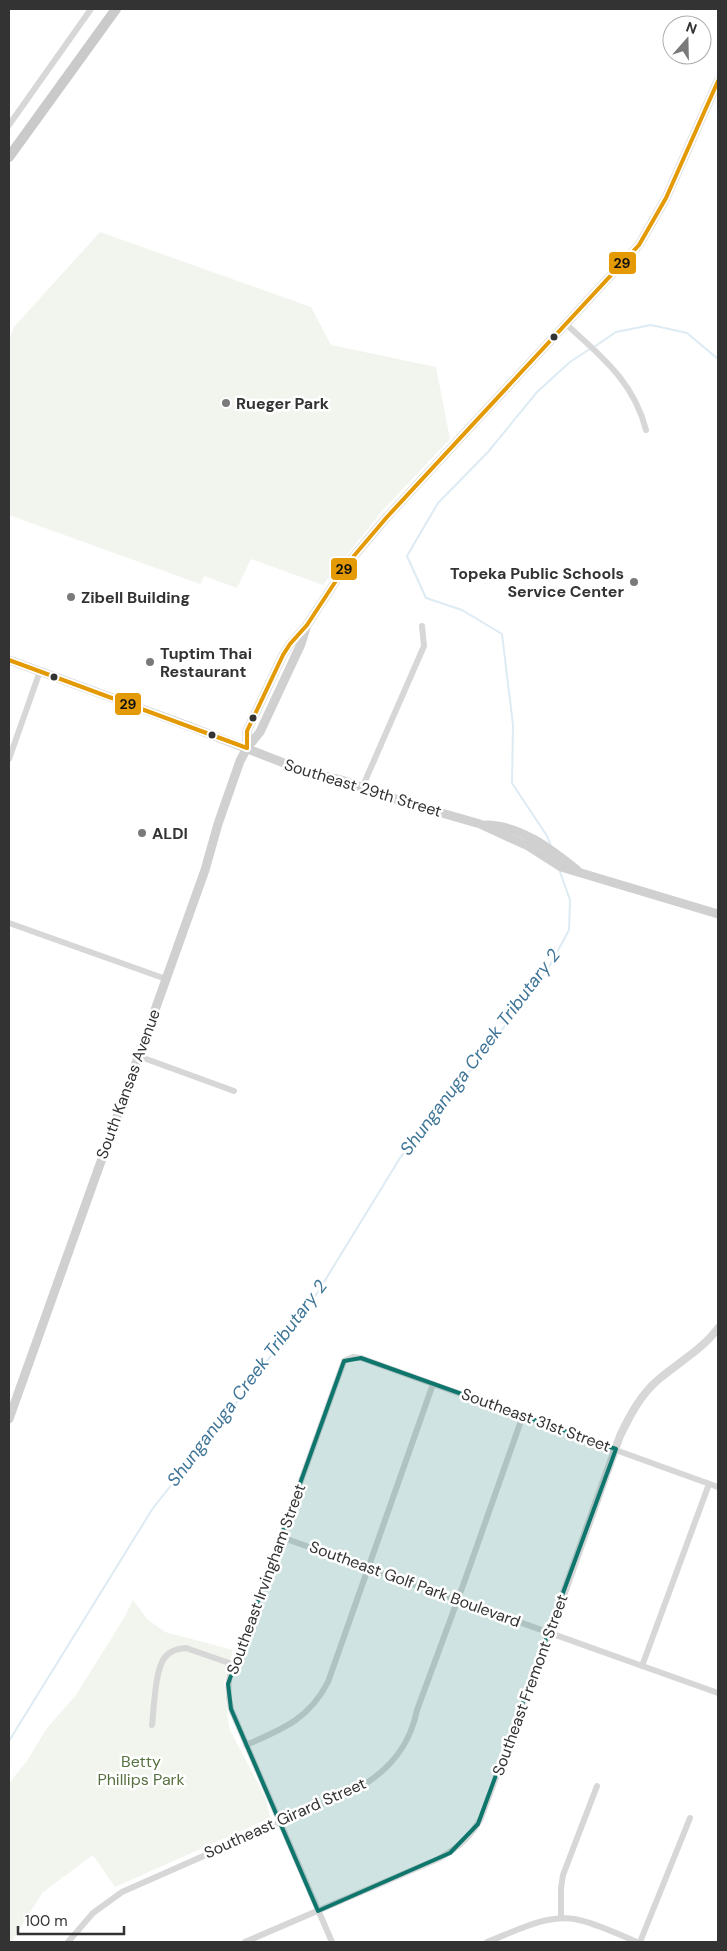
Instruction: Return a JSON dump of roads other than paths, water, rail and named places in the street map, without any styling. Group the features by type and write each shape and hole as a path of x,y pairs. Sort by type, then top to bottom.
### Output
{"main road":[{"path":"9,156 116,9"},
{"name":"South Kansas Avenue","path":"9,1420 205,870 218,824 240,761 247,748 260,732 308,625 328,592 364,542 627,260 647,233 666,198 718,81"},
{"name":"Southeast 29th Street","path":"9,660 307,772 336,779 480,824 528,846 561,867 718,914"}],"street":[{"path":"9,125 91,9"},
{"path":"567,325 615,370 638,405 646,430"},
{"path":"362,788 424,646 422,626"},
{"path":"9,759 40,671"},
{"path":"9,923 166,979"},
{"path":"138,1056 234,1091"},
{"name":"Southeast Fremont Street","path":"245,1942 438,1859 455,1849 470,1835 486,1807 489,1794 626,1424 647,1390 697,1350 718,1328"},
{"name":"Southeast 31st Street","path":"353,1357 361,1358 523,1415 718,1487"},
{"name":"Southeast Irvingham Street","path":"332,1942 231,1709 228,1684 232,1664 240,1651 342,1365 344,1361 353,1357"},
{"path":"246,1745 286,1728 297,1720 317,1701 328,1682 432,1384"},
{"name":"Southeast Girard Street","path":"68,1942 93,1913 122,1892 360,1787 373,1779 392,1762 411,1731 523,1415"},
{"path":"642,1666 709,1484"},
{"name":"Southeast Golf Park Boulevard","path":"281,1537 718,1693"},
{"path":"152,1725 160,1667 168,1655 178,1649 186,1648 232,1664"},
{"path":"561,1918 560,1888 563,1875 597,1786"},
{"path":"487,1942 540,1922 561,1918 587,1923 638,1942 690,1818"}],"waterway":[{"name":"Shunganuga Creek Tributary 2","path":"594,347 616,332 651,325 687,333 718,359"},
{"name":"Shunganuga Creek Tributary 2","path":"551,846 547,836 512,783 513,725 502,634 462,610 426,598 407,556 438,503 488,452 537,392 570,362 590,349"},
{"name":"Shunganuga Creek Tributary 2","path":"9,1741 153,1508 233,1407 316,1295 400,1158 489,1047 549,967 569,930 570,900 559,869"}],"place":[{"name":"Rueger Park","path":"226,403"},
{"name":"Topeka Public Schools Service Center","path":"634,582"},
{"name":"Zibell Building","path":"71,597"},
{"name":"Tuptim Thai Restaurant","path":"150,662"},
{"name":"ALDI","path":"142,833"}],"park label":[{"name":"Betty Phillips Park","path":"141,1770"}]}
